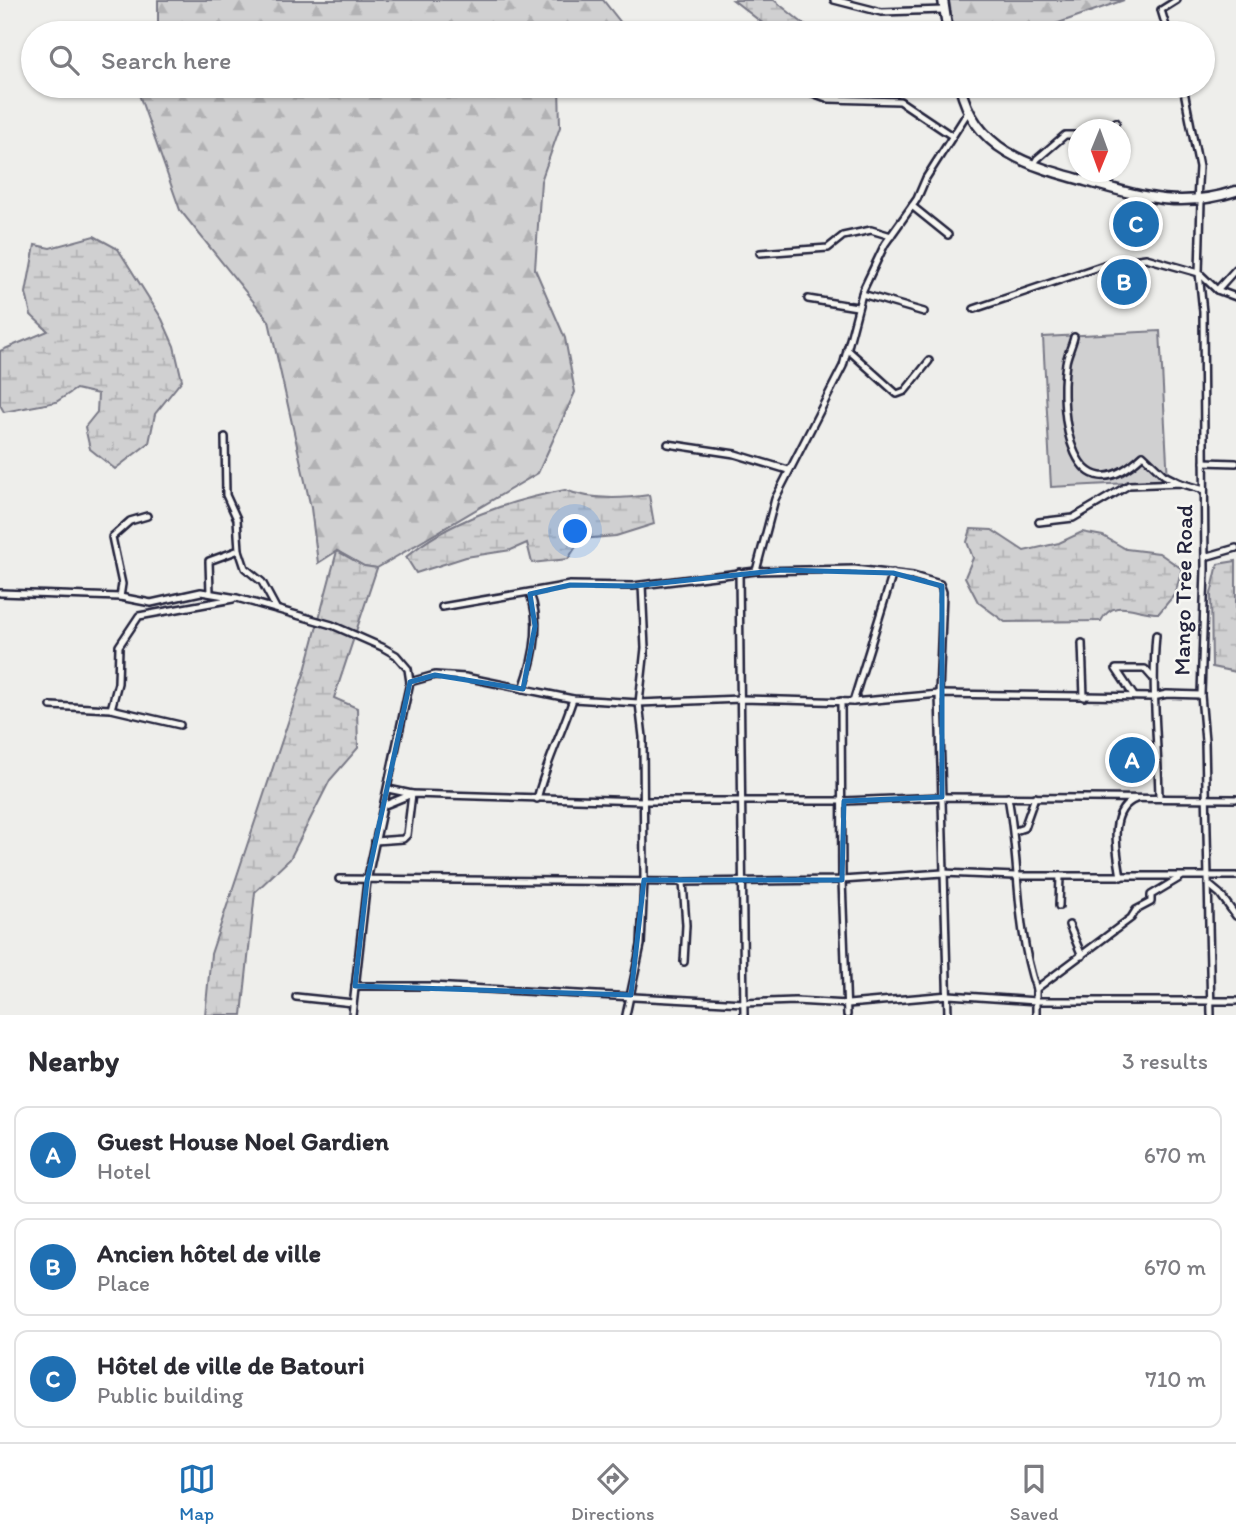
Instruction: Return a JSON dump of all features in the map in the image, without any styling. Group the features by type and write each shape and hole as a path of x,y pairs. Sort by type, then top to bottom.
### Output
{"main road":[{"path":"943,0 946,21"},
{"path":"964,98 968,112 994,143 1033,166 1148,197 1199,201 1236,191"}],"street":[{"path":"834,0 881,12 944,10"},
{"path":"1164,21 1161,10 1178,0"},
{"path":"826,98 901,101 952,136"},
{"name":"Mango Tree Road","path":"1185,98 1199,167 1205,557 1201,695 1211,1015"},
{"path":"756,571 775,499 833,388 848,349 862,294 891,236 968,112"},
{"path":"1033,166 1037,159 1068,135"},
{"path":"1107,182 1111,188"},
{"path":"912,206 948,235"},
{"path":"760,253 828,248 843,236 872,230 891,236"},
{"path":"974,309 1128,259 1146,258 1199,273 1217,290 1236,297"},
{"path":"1217,290 1236,269"},
{"path":"862,294 924,312"},
{"path":"808,299 857,307"},
{"path":"1074,337 1066,364 1066,404 1071,451 1075,456 1088,471 1100,477 1122,472 1143,456 1164,475 1204,490"},
{"path":"848,349 894,394 905,391 929,361"},
{"path":"225,437 223,467 226,495 237,520 239,550 245,568 262,582 276,608"},
{"path":"668,444 735,454 788,470"},
{"path":"1204,462 1236,463"},
{"path":"1039,522 1073,518 1126,485 1180,483"},
{"path":"120,597 122,584 112,537 131,521 148,516"},
{"path":"1205,557 1236,548"},
{"path":"210,593 209,561 239,550"},
{"path":"442,607 579,584 642,585 756,571 854,569 893,573 942,586 943,643 939,694 948,1015"},
{"path":"739,572 740,800 745,881 744,1015"},
{"path":"853,702 893,573"},
{"path":"626,1015 640,945 644,880 644,800 639,703 645,648 642,585"},
{"path":"0,593 120,597 151,603 197,592 237,598 332,625 396,655 408,669 410,682 401,716 386,805 367,881 352,1015"},
{"path":"523,690 530,670 536,626 537,609 530,594"},
{"path":"111,709 118,683 119,646 139,616 237,598"},
{"path":"1156,635 1152,677 1158,729 1159,797"},
{"path":"1082,643 1084,697"},
{"path":"1134,696 1116,669 1145,669 1152,677"},
{"path":"410,682 435,675 465,677 573,699 639,703 741,699 853,702 939,694 1084,697 1201,695"},
{"path":"537,799 548,757 563,731 573,699"},
{"path":"841,701 844,801 842,880 847,1015"},
{"path":"51,706 111,709 180,725"},
{"path":"388,789 412,794 537,799 1236,799"},
{"path":"386,805 412,794"},
{"path":"375,841 403,839 407,835 412,794"},
{"path":"1008,797 1015,831 1015,876 1026,958 1036,989 1036,1015"},
{"path":"1015,831 1024,828 1035,797"},
{"path":"1121,877 1117,816 1125,803 1141,797"},
{"path":"339,879 683,882 842,880 943,873 1015,876 1236,876"},
{"path":"1059,906 1060,876"},
{"path":"1036,989 1132,918 1136,910 1145,908 1151,902 1151,895 1181,877"},
{"path":"683,882 686,925 684,961"},
{"path":"1208,884 1220,894 1236,916"},
{"path":"1069,925 1082,956"},
{"path":"355,986 631,995 744,1003 794,1001 848,1004 949,995 1037,1001 1236,1001"},
{"path":"296,997 353,1003"}],"highlighted area":[{"path":"782,570 893,573 942,586 942,797 844,801 842,880 644,880 631,995 355,986 367,881 410,682 435,675 523,689 535,626 530,594 570,585 633,586"}],"green space":[{"path":"158,0 603,0 620,21 158,21"},
{"path":"733,0 774,0 800,21 760,21"},
{"path":"949,0 1124,0 1064,21 952,21"},
{"path":"140,98 559,98 560,127 541,181 535,269 565,338 575,392 538,473 377,568 364,566 337,551 318,563 311,508 269,321 180,210"},
{"path":"94,236 118,249 162,319 174,346 182,380 155,414 149,443 115,469 90,449 85,427 97,412 98,394 76,389 56,402 4,412 0,405 0,351 48,331 31,315 26,293 35,245 50,248"},
{"path":"1160,331 1168,481 1051,487 1043,337"},
{"path":"565,490 606,498 649,495 654,524 616,536 581,539 568,559 532,563 527,543 511,550 466,557 416,573 406,557 441,533 481,514"},
{"path":"971,529 992,530 1024,551 1059,543 1082,532 1103,536 1126,549 1159,553 1182,569 1175,594 1159,613 1119,608 1106,614 1101,621 1005,622 978,602 965,577 973,558 967,542"},
{"path":"337,551 364,566 377,568 334,698 357,708 358,748 330,780 290,859 255,892 242,1015 205,1015 211,954 305,671"},
{"path":"1236,561 1236,672 1212,667 1211,594 1218,564"}],"place":[{"name":"Hôtel de ville de Batouri","path":"1136,224"},
{"name":"Ancien hôtel de ville","path":"1124,282"},
{"name":"Guest House Noel Gardien","path":"1132,760"}]}
